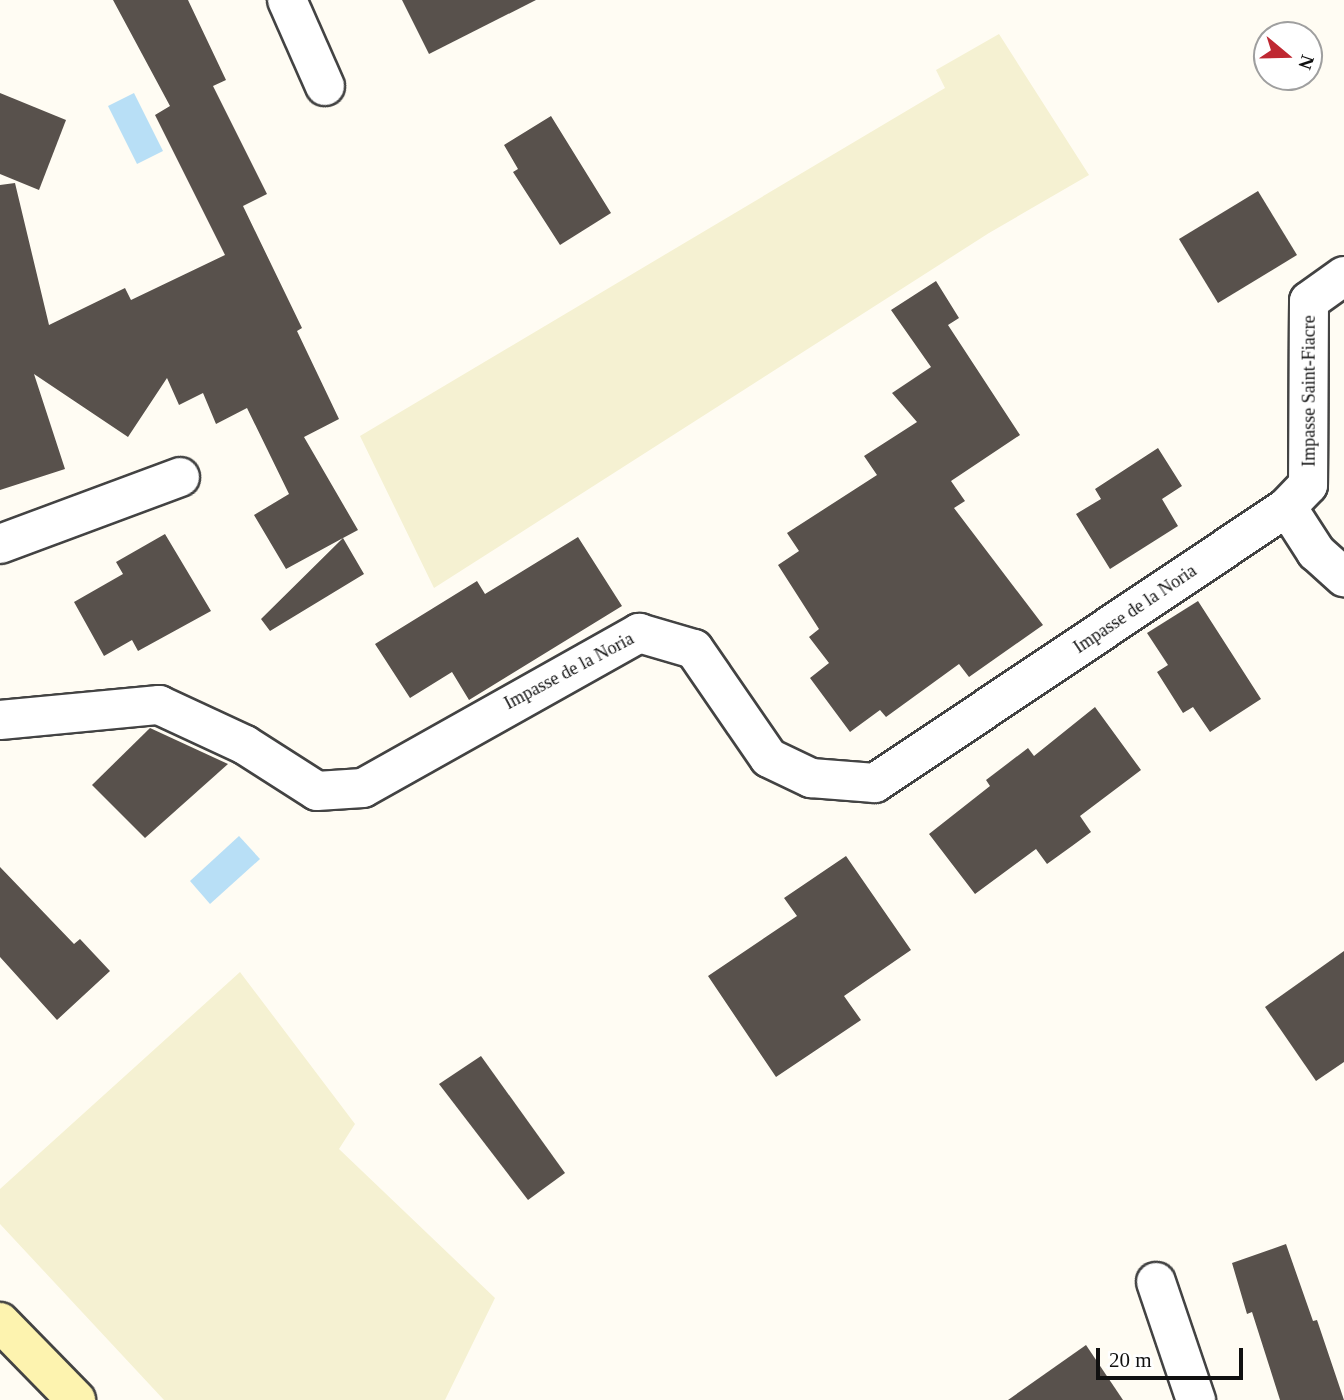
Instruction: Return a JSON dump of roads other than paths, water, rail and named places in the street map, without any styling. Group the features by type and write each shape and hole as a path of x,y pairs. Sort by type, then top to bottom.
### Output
{"main road":[{"path":"0,1322 76,1400"}],"street":[{"path":"287,0 326,86"},
{"name":"Impasse Saint-Fiacre","path":"1287,507 1308,485 1309,301 1344,276"},
{"path":"0,544 180,477"},
{"path":"1287,507 1316,552 1344,577"},
{"name":"Impasse de la Noria","path":"0,720 159,705 245,745 317,791 363,788 639,633 694,649 769,758 811,778 875,783 1287,507"},
{"path":"1156,1282 1196,1400"}],"water":[{"path":"134,93 163,151 137,164 108,106"},
{"path":"239,836 260,859 210,904 190,881"}]}
